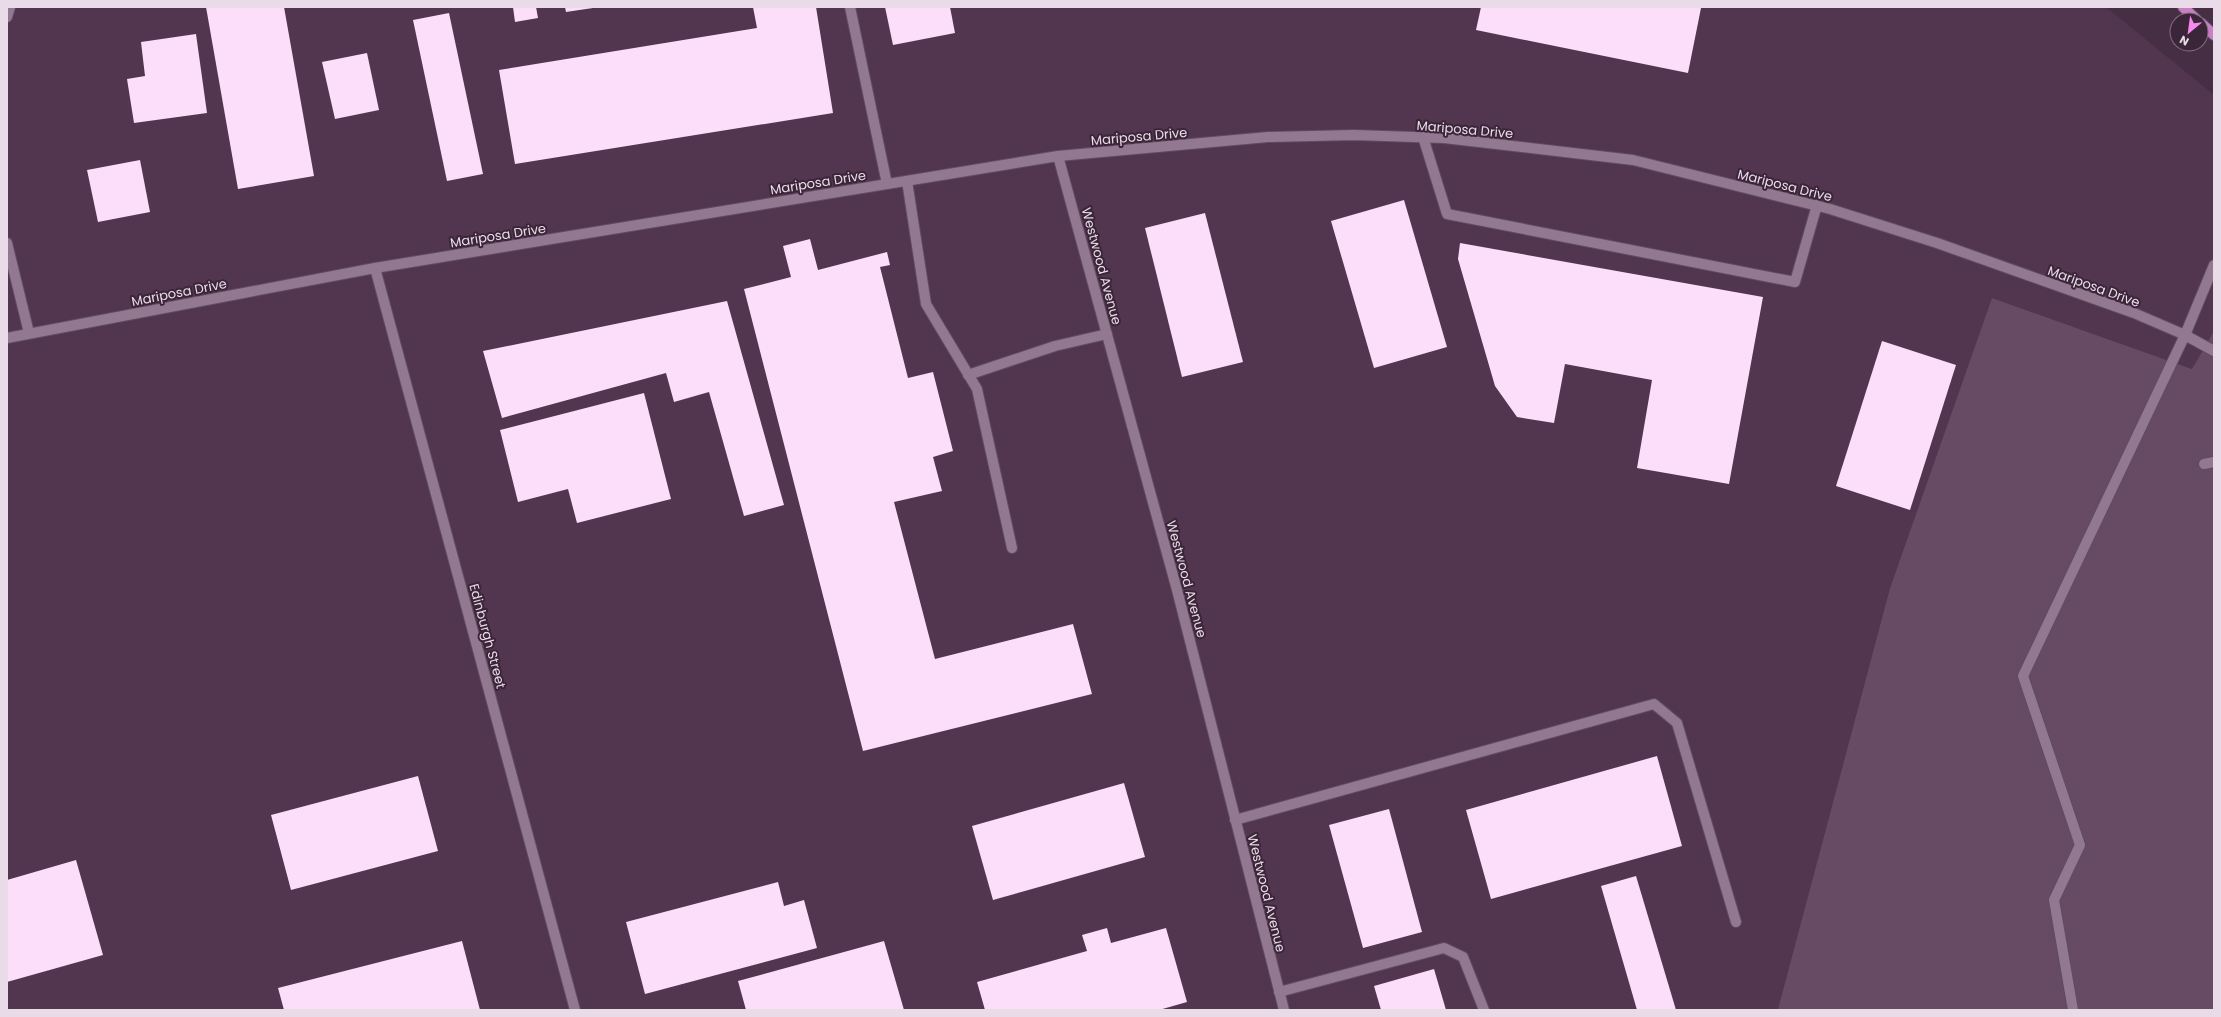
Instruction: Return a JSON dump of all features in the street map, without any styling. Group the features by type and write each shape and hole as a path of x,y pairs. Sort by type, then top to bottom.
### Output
{"street":[{"path":"7,17 10,7"},
{"path":"850,7 887,184"},
{"name":"Mariposa Drive","path":"7,338 376,268 1058,156 1268,136 1354,135 1423,137 1633,160 1817,205 1937,243 2134,314 2185,335 2214,351"},
{"path":"1423,137 1447,214 1795,282 1817,205"},
{"name":"Westwood Avenue","path":"1058,156 1177,590 1284,1010"},
{"path":"907,181 926,304 977,389 1012,548"},
{"path":"7,243 29,334"},
{"path":"2073,1010 2054,900 2080,845 2023,676 2185,335 2214,265"},
{"name":"Edinburgh Street","path":"376,268 575,1010"},
{"path":"968,375 1056,346 1107,334"},
{"path":"1235,820 1654,704 1677,723 1736,922"},
{"path":"1279,992 1444,948 1463,957 1484,1010"}],"shaded area":[{"path":"7,7 2106,7 2214,95 2214,331 2192,369 1992,298 1890,588 1778,1009 7,1010"},
{"path":"1992,298 2192,369 2214,331 2214,1010 1776,1010 1778,1009 1890,588"}],"building":[{"path":"206,7 284,7 314,176 238,189"},
{"path":"513,7 536,7 538,18 515,22"},
{"path":"565,7 593,7 593,8 566,12"},
{"path":"753,7 816,7 833,113 515,164 499,70 757,28"},
{"path":"885,7 950,7 955,33 893,45"},
{"path":"1481,7 1701,8 1688,73 1476,30"},
{"path":"449,13 483,174 447,181 413,20"},
{"path":"196,34 207,113 134,123 127,79 145,76 141,42"},
{"path":"367,53 379,110 335,119 322,62"},
{"path":"140,160 150,212 98,222 87,170"},
{"path":"1404,200 1447,347 1374,368 1331,221"},
{"path":"1205,213 1243,362 1182,377 1145,228"},
{"path":"810,239 818,270 887,252 890,265 880,267 908,378 933,372 953,451 933,457 942,491 894,502 935,659 1073,624 1092,694 863,751 744,289 791,277 783,246"},
{"path":"1460,243 1763,297 1729,484 1637,468 1652,380 1565,364 1554,423 1517,417 1495,386 1458,259"},
{"path":"727,301 784,505 744,516 709,392 674,402 666,373 502,418 483,351"},
{"path":"1882,341 1956,365 1910,510 1836,486"},
{"path":"644,393 671,499 577,523 568,489 518,502 500,430"},
{"path":"1657,756 1682,846 1491,899 1466,810"},
{"path":"418,776 438,851 291,890 271,815"},
{"path":"1124,783 1145,857 993,900 972,826"},
{"path":"1389,809 1422,932 1363,948 1329,825"},
{"path":"76,860 103,955 7,982 7,880"},
{"path":"1636,876 1676,1010 1637,1010 1601,886"},
{"path":"778,882 784,906 804,900 817,948 645,994 626,922"},
{"path":"1107,928 1111,943 1166,928 1187,1002 1159,1010 985,1010 977,982 1087,951 1082,935"},
{"path":"462,941 480,1010 284,1010 278,988"},
{"path":"884,941 904,1010 746,1010 738,981"},
{"path":"1434,969 1446,1010 1381,1010 1374,986"}]}
